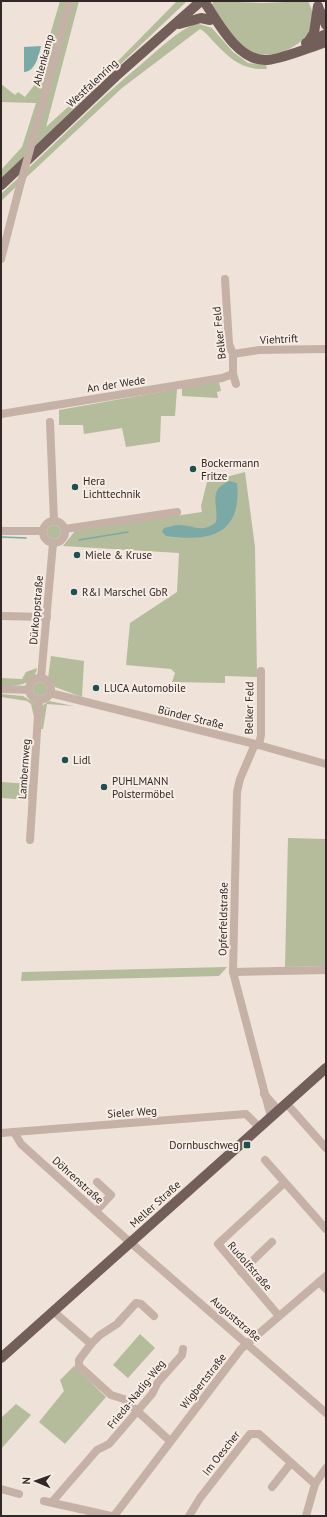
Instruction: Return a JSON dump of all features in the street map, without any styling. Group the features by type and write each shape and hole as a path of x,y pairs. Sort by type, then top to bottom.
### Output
{"main road":[{"path":"201,2 210,20 240,50 252,58 265,60 326,42"},
{"path":"201,2 226,35"},
{"name":"Westfalenring","path":"1,185 201,2"},
{"path":"317,3 326,25"},
{"path":"308,42 314,33 317,3"},
{"path":"173,26 201,18 210,20"},
{"path":"287,54 326,34"},
{"name":"Meller Straße","path":"1,1358 326,1068"}],"street":[{"name":"Ahlenkamp","path":"1,259 70,1"},
{"name":"Belker Feld","path":"225,280 229,344 233,354 233,374 236,384"},
{"name":"Viehtrift","path":"233,354 266,350 326,349"},
{"name":"An der Wede","path":"1,414 222,378 233,374"},
{"path":"50,422 54,521"},
{"path":"65,530 178,512"},
{"path":"54,521 60,522 65,530 62,539 53,543 45,538 43,531 48,523 54,521"},
{"path":"1,531 43,531"},
{"name":"Dürkoppstraße","path":"41,678 53,543"},
{"path":"1,616 47,617"},
{"name":"Belker Feld","path":"257,744 261,735 261,671"},
{"path":"41,678 49,684 50,693 46,698 39,700 31,696 29,690 31,683 41,678"},
{"path":"1,689 29,690"},
{"name":"Bünder Straße","path":"50,693 257,744 326,764"},
{"name":"Lambernweg","path":"30,840 39,700"},
{"name":"Opferfeldstraße","path":"257,744 240,779 237,792 233,972 271,1117"},
{"path":"233,972 326,970"},
{"name":"Opferfeldstraße","path":"264,1093 282,1107 326,1148"},
{"name":"Sieler Weg","path":"1,1133 246,1114 259,1127"},
{"name":"Döhrenstraße","path":"14,1132 21,1144 130,1242"},
{"path":"265,1160 326,1229"},
{"path":"96,1211 111,1194 97,1182"},
{"name":"Rudolfstraße","path":"278,1316 218,1244 284,1183"},
{"name":"Auguststraße","path":"130,1242 326,1413"},
{"path":"241,1272 272,1242"},
{"name":"Wigbertstraße","path":"114,1516 241,1349 326,1276"},
{"path":"319,1282 326,1289"},
{"path":"154,1316 141,1304 136,1304 117,1324 100,1335 91,1344 79,1360 79,1366 111,1395 124,1399 170,1441"},
{"path":"53,1311 91,1344"},
{"name":"Frieda-Nadig-Weg","path":"111,1516 48,1501 97,1450 109,1444 152,1394 158,1382 178,1360 183,1349"},
{"name":"Im Oescher","path":"189,1516 200,1498 250,1434 259,1434 316,1484"},
{"path":"272,1488 291,1463"},
{"path":"306,1516 316,1484 326,1468"},
{"path":"1,1489 19,1494"}],"green space":[{"path":"60,1 79,1 46,127 116,63 177,1 187,1 1,178 1,170 22,147 36,103 1,102 1,84 15,95 18,92 25,97 36,83"},
{"path":"213,1 263,3 308,1 313,13 312,25 308,34 301,41 282,52 261,54 252,52 234,38 212,6"},
{"path":"196,23 212,28 233,52 248,63 266,65 267,69 251,68 238,63 226,54 206,33 200,29 122,88 1,201 1,194 108,93 169,40"},
{"path":"219,382 221,391 217,392 218,398 182,396 182,388"},
{"path":"177,389 175,416 161,416 160,442 126,447 122,428 84,434 83,425 59,425 59,410"},
{"path":"245,472 255,547 257,677 225,676 225,683 172,682 175,673 171,669 126,665 130,623 177,592 179,553 63,546 75,531 202,512 201,506 207,482"},
{"path":"54,525 59,527 61,532 59,537 54,539 49,537 47,532 49,527"},
{"path":"51,656 84,661 82,697 55,687 48,678"},
{"path":"37,668 32,678 24,684 1,686 1,678 22,679 26,672"},
{"path":"40,682 45,684 47,689 45,694 40,696 35,694 33,689 35,684"},
{"path":"1,694 23,696 36,704 35,721 31,704 27,701 1,697"},
{"path":"49,701 74,706 47,704 43,729 41,729 42,706"},
{"path":"1,782 31,784 30,800 1,798"},
{"path":"288,838 326,839 326,966 285,967"},
{"path":"227,967 219,976 21,981 22,972"},
{"path":"140,1334 155,1348 128,1378 113,1365"},
{"path":"74,1366 106,1397 65,1444 39,1422 64,1391 60,1380"},
{"path":"16,1404 31,1415 2,1448 1,1418"}],"water":[{"path":"41,46 34,66 28,71 24,72 24,47"},
{"path":"229,481 237,483 237,500 234,514 228,524 220,531 209,536 196,538 166,536 162,532 164,528 175,525 198,528 206,528 211,526 216,522 217,515 215,498 218,489"}],"waterway":[{"path":"79,540 128,532"},
{"path":"1,537 26,538"}],"place":[{"name":"Bockermann Fritze","path":"193,469"},
{"name":"Hera Lichttechnik","path":"75,487"},
{"name":"Miele & Kruse","path":"77,555"},
{"name":"R&I Marschel GbR","path":"74,592"},
{"name":"LUCA Automobile","path":"96,688"},
{"name":"Lidl","path":"65,760"},
{"name":"PUHLMANN Polstermöbel","path":"104,787"},
{"name":"Dornbuschweg","path":"247,1145"}]}
